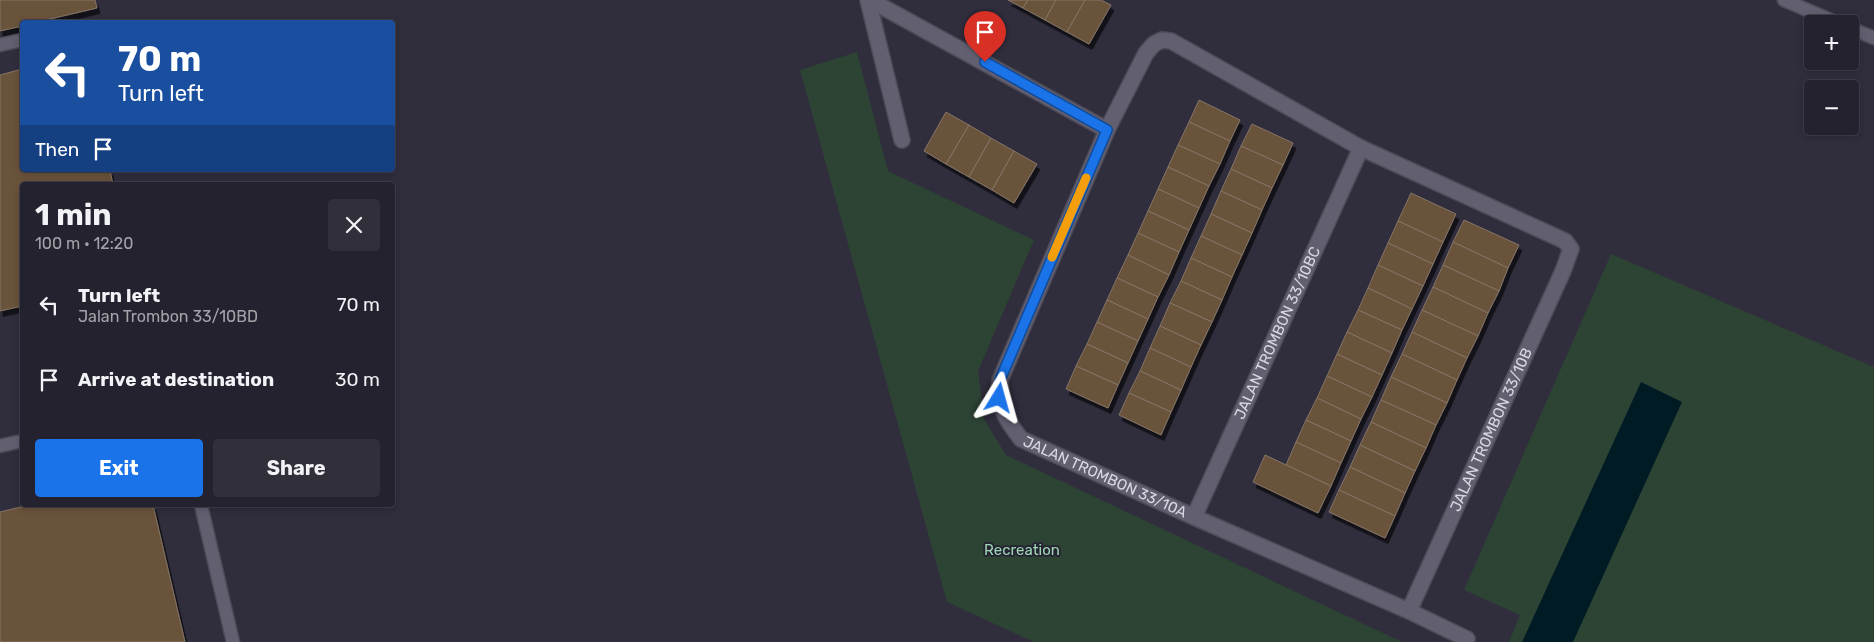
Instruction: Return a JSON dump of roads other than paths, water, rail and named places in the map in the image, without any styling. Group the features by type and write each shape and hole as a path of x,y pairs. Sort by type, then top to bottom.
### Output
{"street":[{"path":"869,0 1107,130"},
{"path":"869,0 902,140"},
{"name":"JALAN TROMBON 33/10A","path":"1362,148 1171,41 1162,40 1154,44 1146,53 1107,130 1000,380 999,398 1006,420 1021,439 1409,611 1466,640"},
{"name":"JALAN TROMBON 33/10B","path":"1362,148 1565,241 1572,249 1409,611"},
{"name":"JALAN TROMBON 33/10BC","path":"1194,517 1362,148"}],"lane":[{"path":"1784,0 1819,15"},
{"path":"1859,32 1874,38"},
{"path":"0,45 20,40"},
{"path":"0,446 20,441"},
{"path":"201,507 233,642"}],"water":[{"path":"1641,382 1682,402 1573,642 1522,642"}],"park label":[{"name":"Recreation","path":"1022,550"}]}
